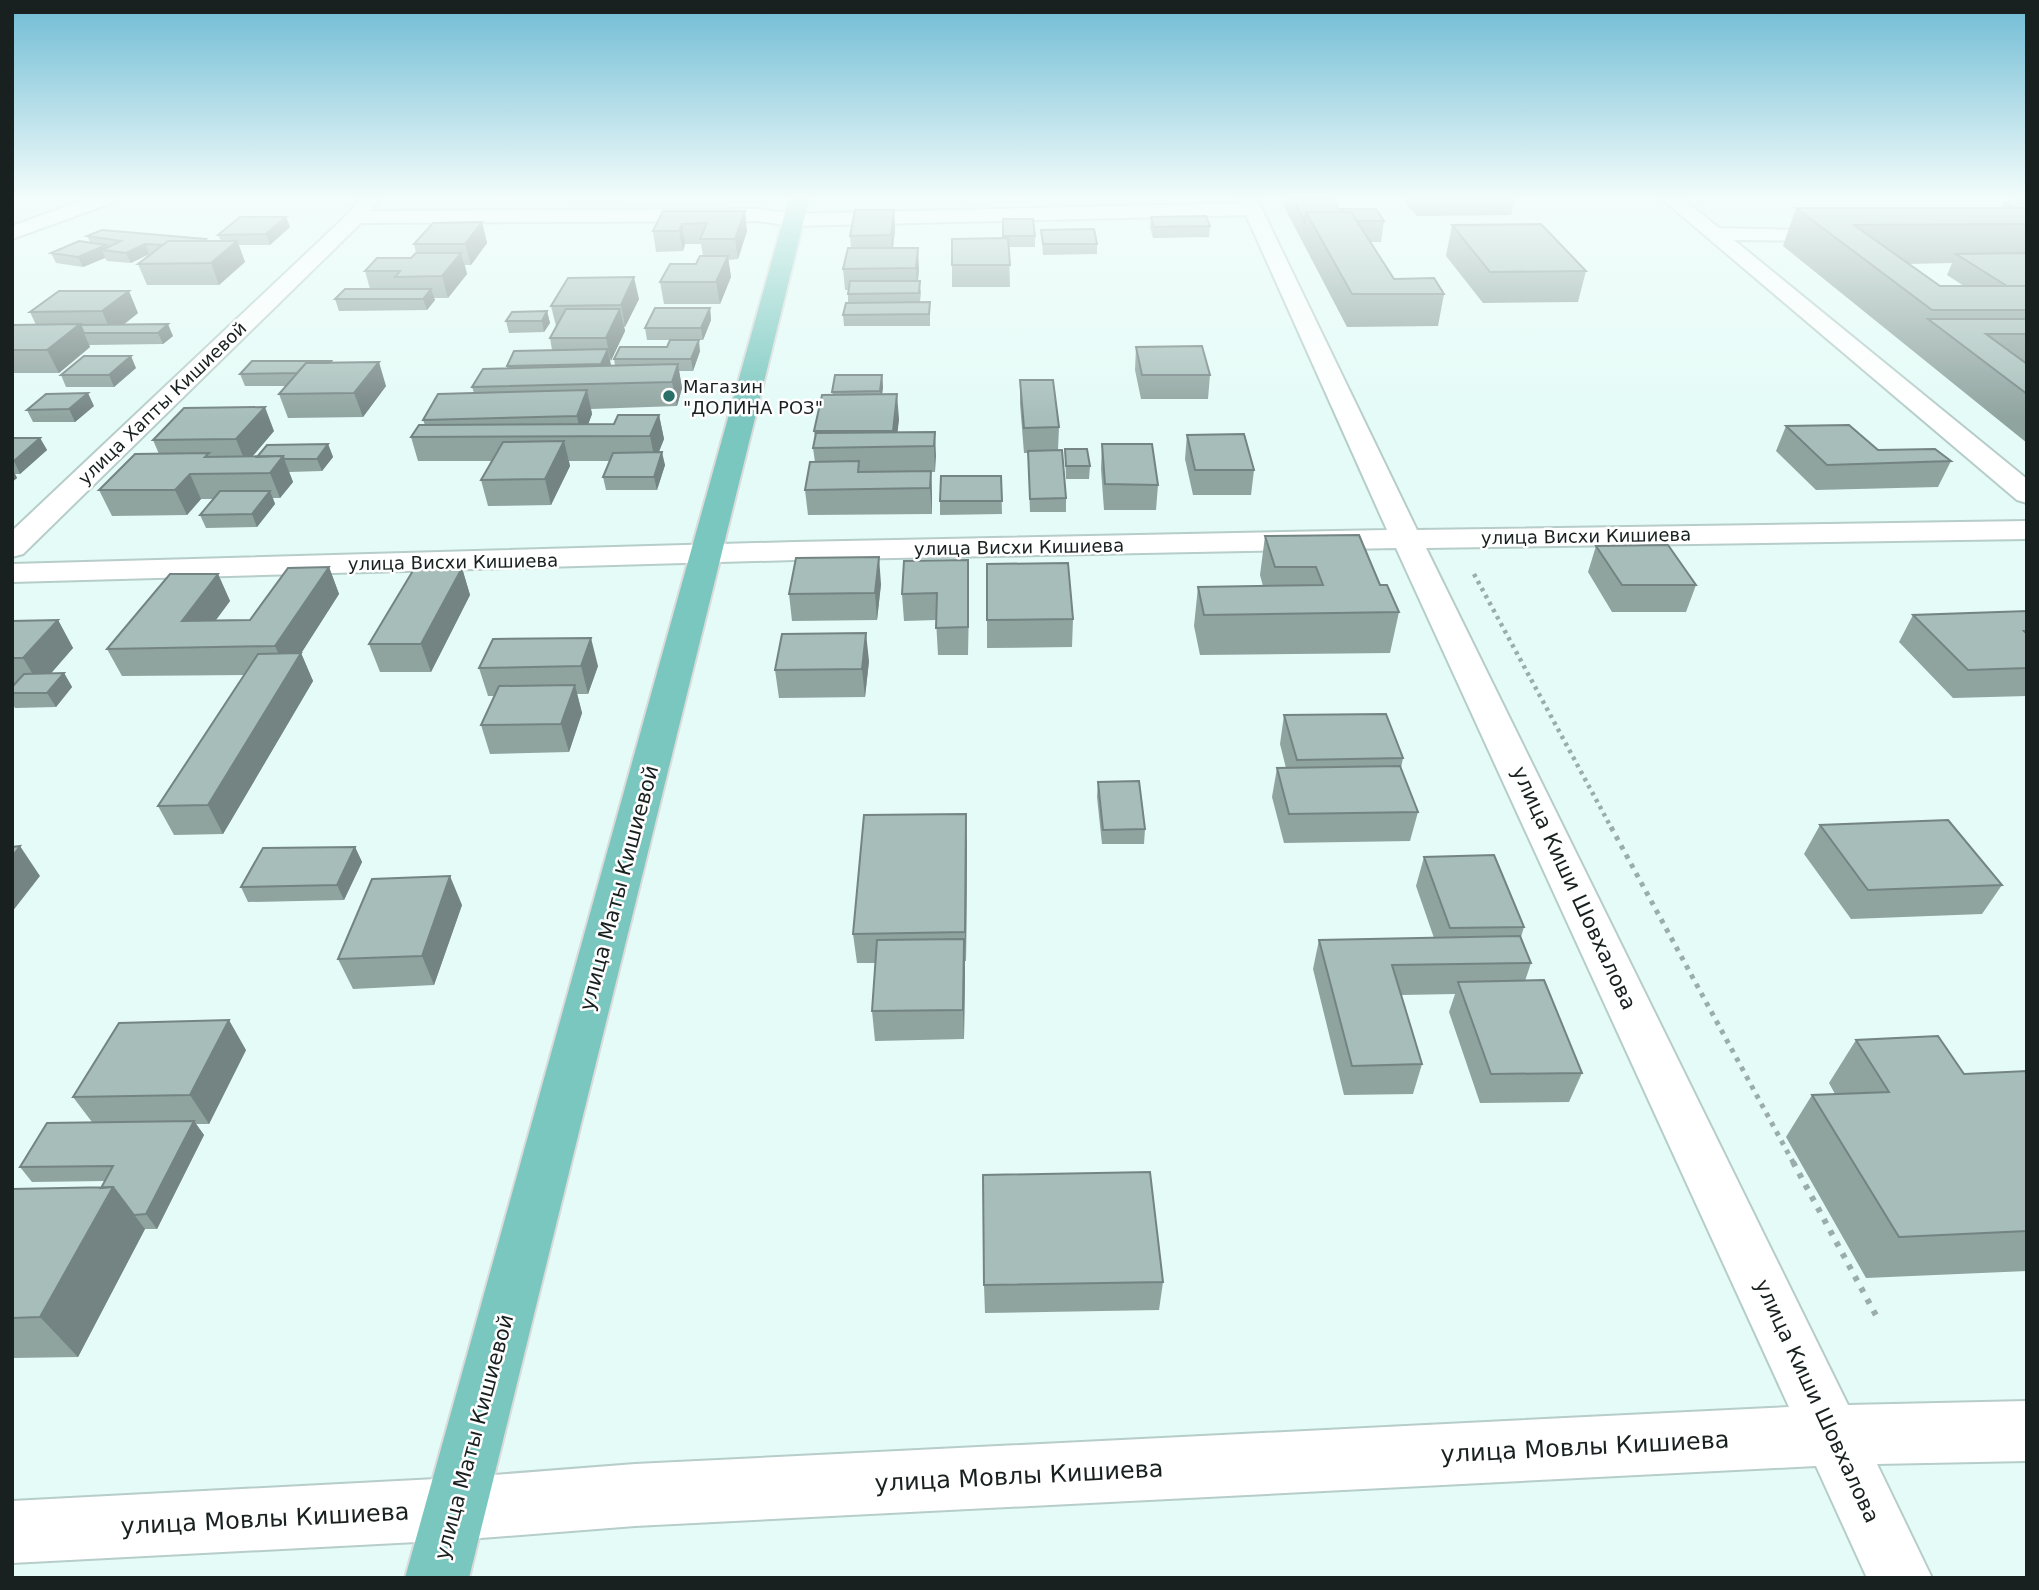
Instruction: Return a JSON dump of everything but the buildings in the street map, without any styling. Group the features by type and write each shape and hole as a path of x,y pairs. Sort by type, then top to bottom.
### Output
{"main road":[{"name":"улица Маты Кишиевой","path":"437,1578 779,273"}],"street":[{"name":"улица Хапты Кишиевой","path":"12,548 296,273"},
{"name":"улица Киши Шовхалова","path":"1283,273 1900,1578"},
{"path":"1762,273 2027,494"},
{"name":"улица Висхи Кишиева","path":"12,573 1407,539 2027,530"},
{"name":"улица Мовлы Кишиева","path":"12,1532 455,1509 635,1495 1833,1435 2027,1431"}],"path":[{"path":"1471,568 1879,1321"}],"place":[{"name":"Магазин \"ДОЛИНА РОЗ\"","path":"669,396"}]}
